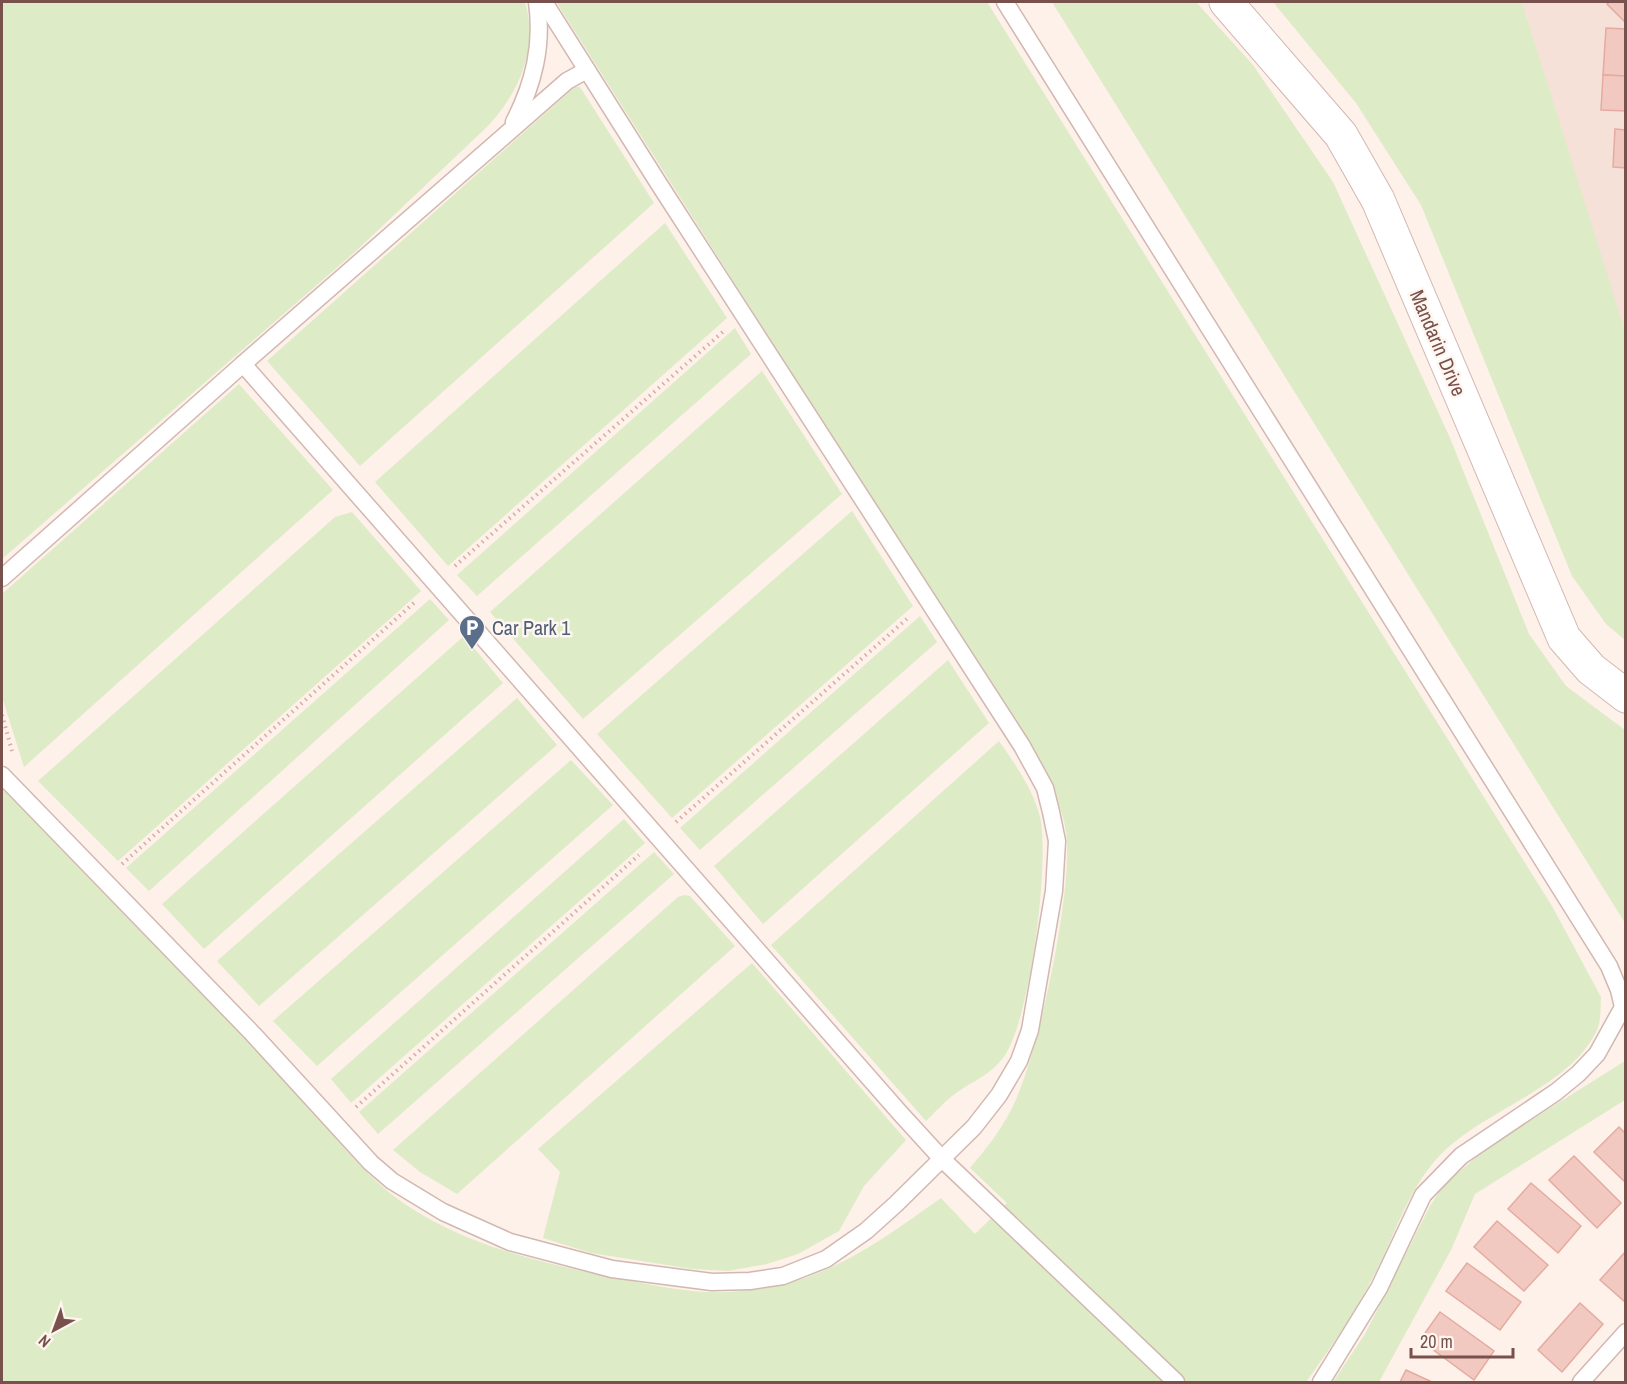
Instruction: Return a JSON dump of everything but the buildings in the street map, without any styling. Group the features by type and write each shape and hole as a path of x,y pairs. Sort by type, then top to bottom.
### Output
{"street":[{"name":"Mandarin Drive","path":"1226,2 1341,135 1378,200 1564,638 1591,669 1626,696"}],"lane":[{"path":"510,130 527,96 535,72 539,46 537,2"},
{"path":"2,775 253,1034 371,1163 418,1199 510,1242 612,1269 711,1282 750,1281 783,1276 826,1260 866,1231 974,1127 999,1095 1019,1061 1029,1030 1054,891 1057,842 1045,788 1022,746 544,2"},
{"path":"1005,2 1596,946 1619,990 1623,1007 1597,1054 1578,1074 1556,1092 1461,1156 1423,1195 1379,1288 1322,1383"},
{"path":"2,578 510,130 567,81 587,70"},
{"path":"243,364 942,1159 1176,1383"},
{"path":"1581,1383 1626,1332"}],"path":[{"path":"351,1112 912,614"},
{"path":"2,715 14,758"}],"shaded area":[{"path":"1522,2 1625,2 1625,331 1614,300"}],"green space":[{"path":"2,2 525,2 530,36 524,68 517,84 489,125 356,251 2,559"},
{"path":"556,2 987,2 1552,906 1601,997 1600,1019 1596,1032 1583,1051 1566,1068 1547,1083 1460,1137 1431,1166 1411,1196 1365,1292 1341,1332 1306,1382 2,1382 2,789 217,1005 375,1180 416,1211 472,1239 533,1259 595,1274 677,1289 728,1292 782,1285 830,1268 879,1241 941,1198 975,1234 1007,1203 970,1168 993,1139 1012,1108 1033,1051 1043,1013 1065,892 1066,832 1059,806 1040,764"},
{"path":"1052,2 1196,2 1253,65 1333,182 1450,438 1529,634 1566,686 1625,730 1625,923"},
{"path":"1273,2 1522,2 1625,331 1625,640 1606,624 1572,576 1421,205 1356,103"},
{"path":"575,87 580,87 654,203 360,466 267,361"},
{"path":"665,223 727,318 448,566 375,482"},
{"path":"735,328 751,354 477,596 457,575"},
{"path":"762,371 842,494 583,719 490,612"},
{"path":"239,384 333,490 24,767 2,697 2,594"},
{"path":"852,511 913,606 672,818 597,734"},
{"path":"352,512 421,591 118,861 38,781 335,517"},
{"path":"430,599 449,620 149,891 126,868"},
{"path":"920,616 937,642 700,850 680,828"},
{"path":"464,636 503,683 204,949 162,904"},
{"path":"948,660 989,723 763,924 714,866"},
{"path":"517,698 557,745 259,1006 217,961"},
{"path":"999,741 1028,787 1040,817 1042,868 1040,903 1029,978 1013,1040 1003,1058 987,1073 952,1096 926,1121 771,945"},
{"path":"571,760 613,805 317,1066 273,1021"},
{"path":"624,819 645,843 351,1103 331,1079"},
{"path":"654,852 674,874 378,1134 359,1112"},
{"path":"690,896 735,946 457,1194 420,1172 393,1150 678,897"},
{"path":"752,963 906,1140 864,1186 839,1231 798,1254 767,1264 728,1271 692,1269 591,1253 543,1238 560,1172 538,1149"},
{"path":"1625,1061 1625,1100 1475,1194 1451,1250 1379,1382 1333,1382 1365,1334 1430,1206 1444,1185 1488,1147"}],"place":[{"name":"Car Park 1","path":"472,651"}]}
